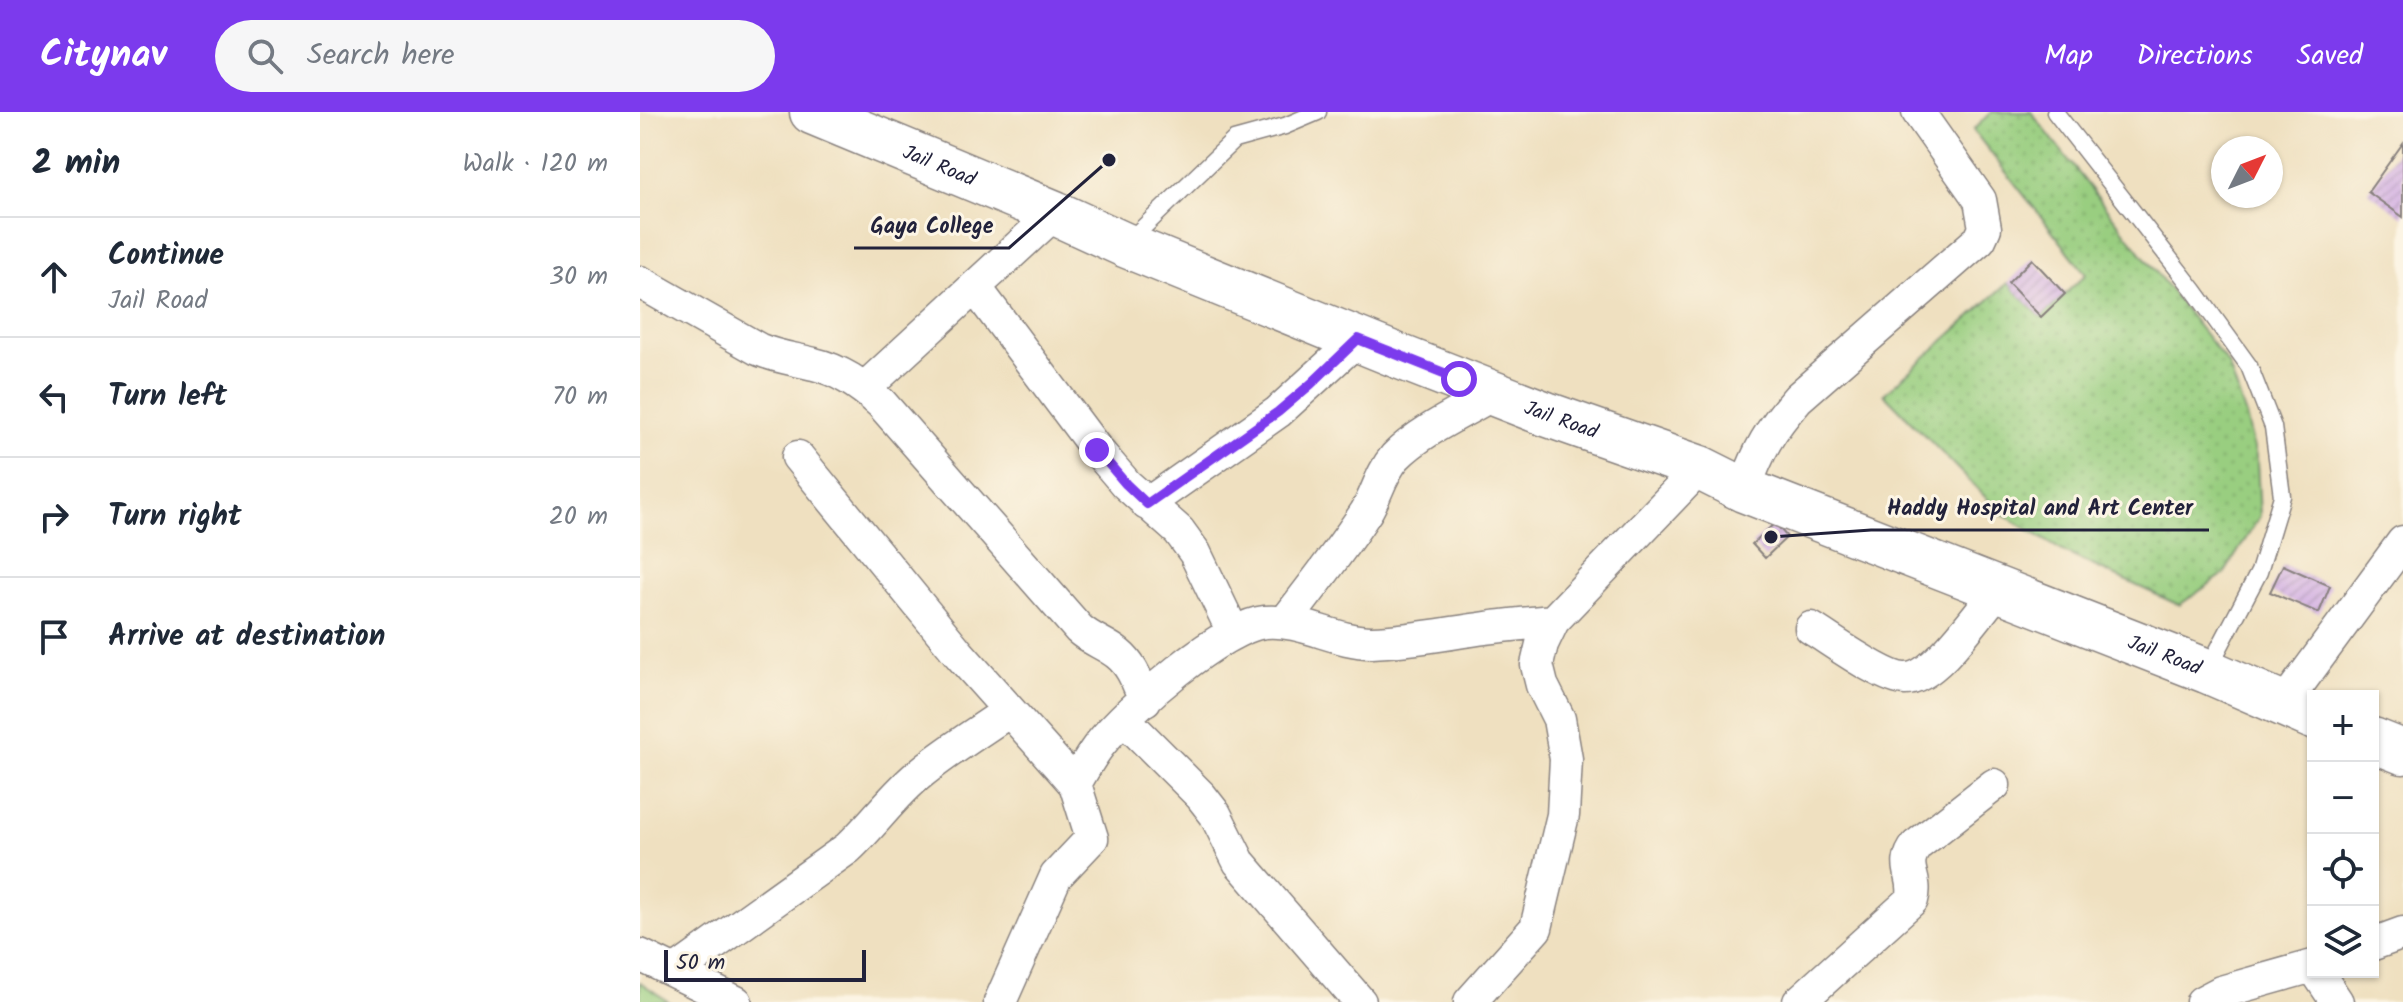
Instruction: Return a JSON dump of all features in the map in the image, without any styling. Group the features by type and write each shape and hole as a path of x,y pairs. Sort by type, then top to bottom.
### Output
{"main road":[{"name":"Jail Road","path":"812,112 1125,245 1358,339 1700,468 1744,490 2207,671 2298,711"},
{"path":"2379,742 2403,752"}],"street":[{"path":"1744,490 1756,456 1773,427 1798,398 1980,239 1985,228 1980,200 1918,112"},
{"path":"865,388 1055,213"},
{"path":"640,282 758,349 774,356 832,369 865,388 881,403 1079,629 1087,637 1120,655 1130,667 1134,710 1215,814 1239,862 1360,1002"},
{"path":"975,287 1097,450 1126,484 1179,531 1195,553 1233,632"},
{"path":"1147,504 1278,412 1358,339"},
{"path":"1285,622 1357,526 1394,459 1413,442 1495,393"},
{"path":"798,457 960,655 1075,784 1092,838 1056,876 1007,998"},
{"path":"1470,1002 1536,928 1563,815 1566,759 1559,719 1542,685 1537,665 1542,644 1553,621 1700,468"},
{"path":"2298,711 2403,542"},
{"path":"1811,628 1886,674 1903,679 1921,676 1937,663 1998,590"},
{"path":"1075,784 1101,743 1134,710 1171,677 1233,632 1262,623 1285,622 1366,642 1403,641 1553,621"},
{"path":"675,972 848,848 922,771 1009,711"},
{"path":"1799,1002 1912,900 1915,891 1908,863 1917,845 1994,785"},
{"path":"2379,942 2403,933"},
{"path":"640,955 736,1002"},
{"path":"2202,1002 2221,992 2307,968"},
{"path":"2321,978 2337,1002"}],"lane":[{"path":"1125,245 1234,140 1285,126 1318,112"},
{"path":"2055,112 2185,278 2249,366 2273,427 2282,496 2259,572 2207,671"}],"green space":[{"path":"1991,112 2031,112 2228,364 2257,461 2260,516 2224,574 2179,605 2066,553 2001,513 1884,394 2008,283 2041,317 2086,274 1973,130"},
{"path":"640,982 669,1002 640,1002"}],"building":[{"path":"2403,143 2403,217 2368,192"},
{"path":"2032,259 2065,294 2041,317 2008,283"},
{"path":"1775,523 1787,537 1765,558 1752,544"},
{"path":"2283,565 2330,586 2319,613 2270,592"}],"place":[{"name":"Gaya College","path":"1109,160"},
{"name":"Haddy Hospital and Art Center","path":"1771,537"}],"route":[{"path":"1097,450 1147,504 1278,412 1358,339 1459,379"}]}
